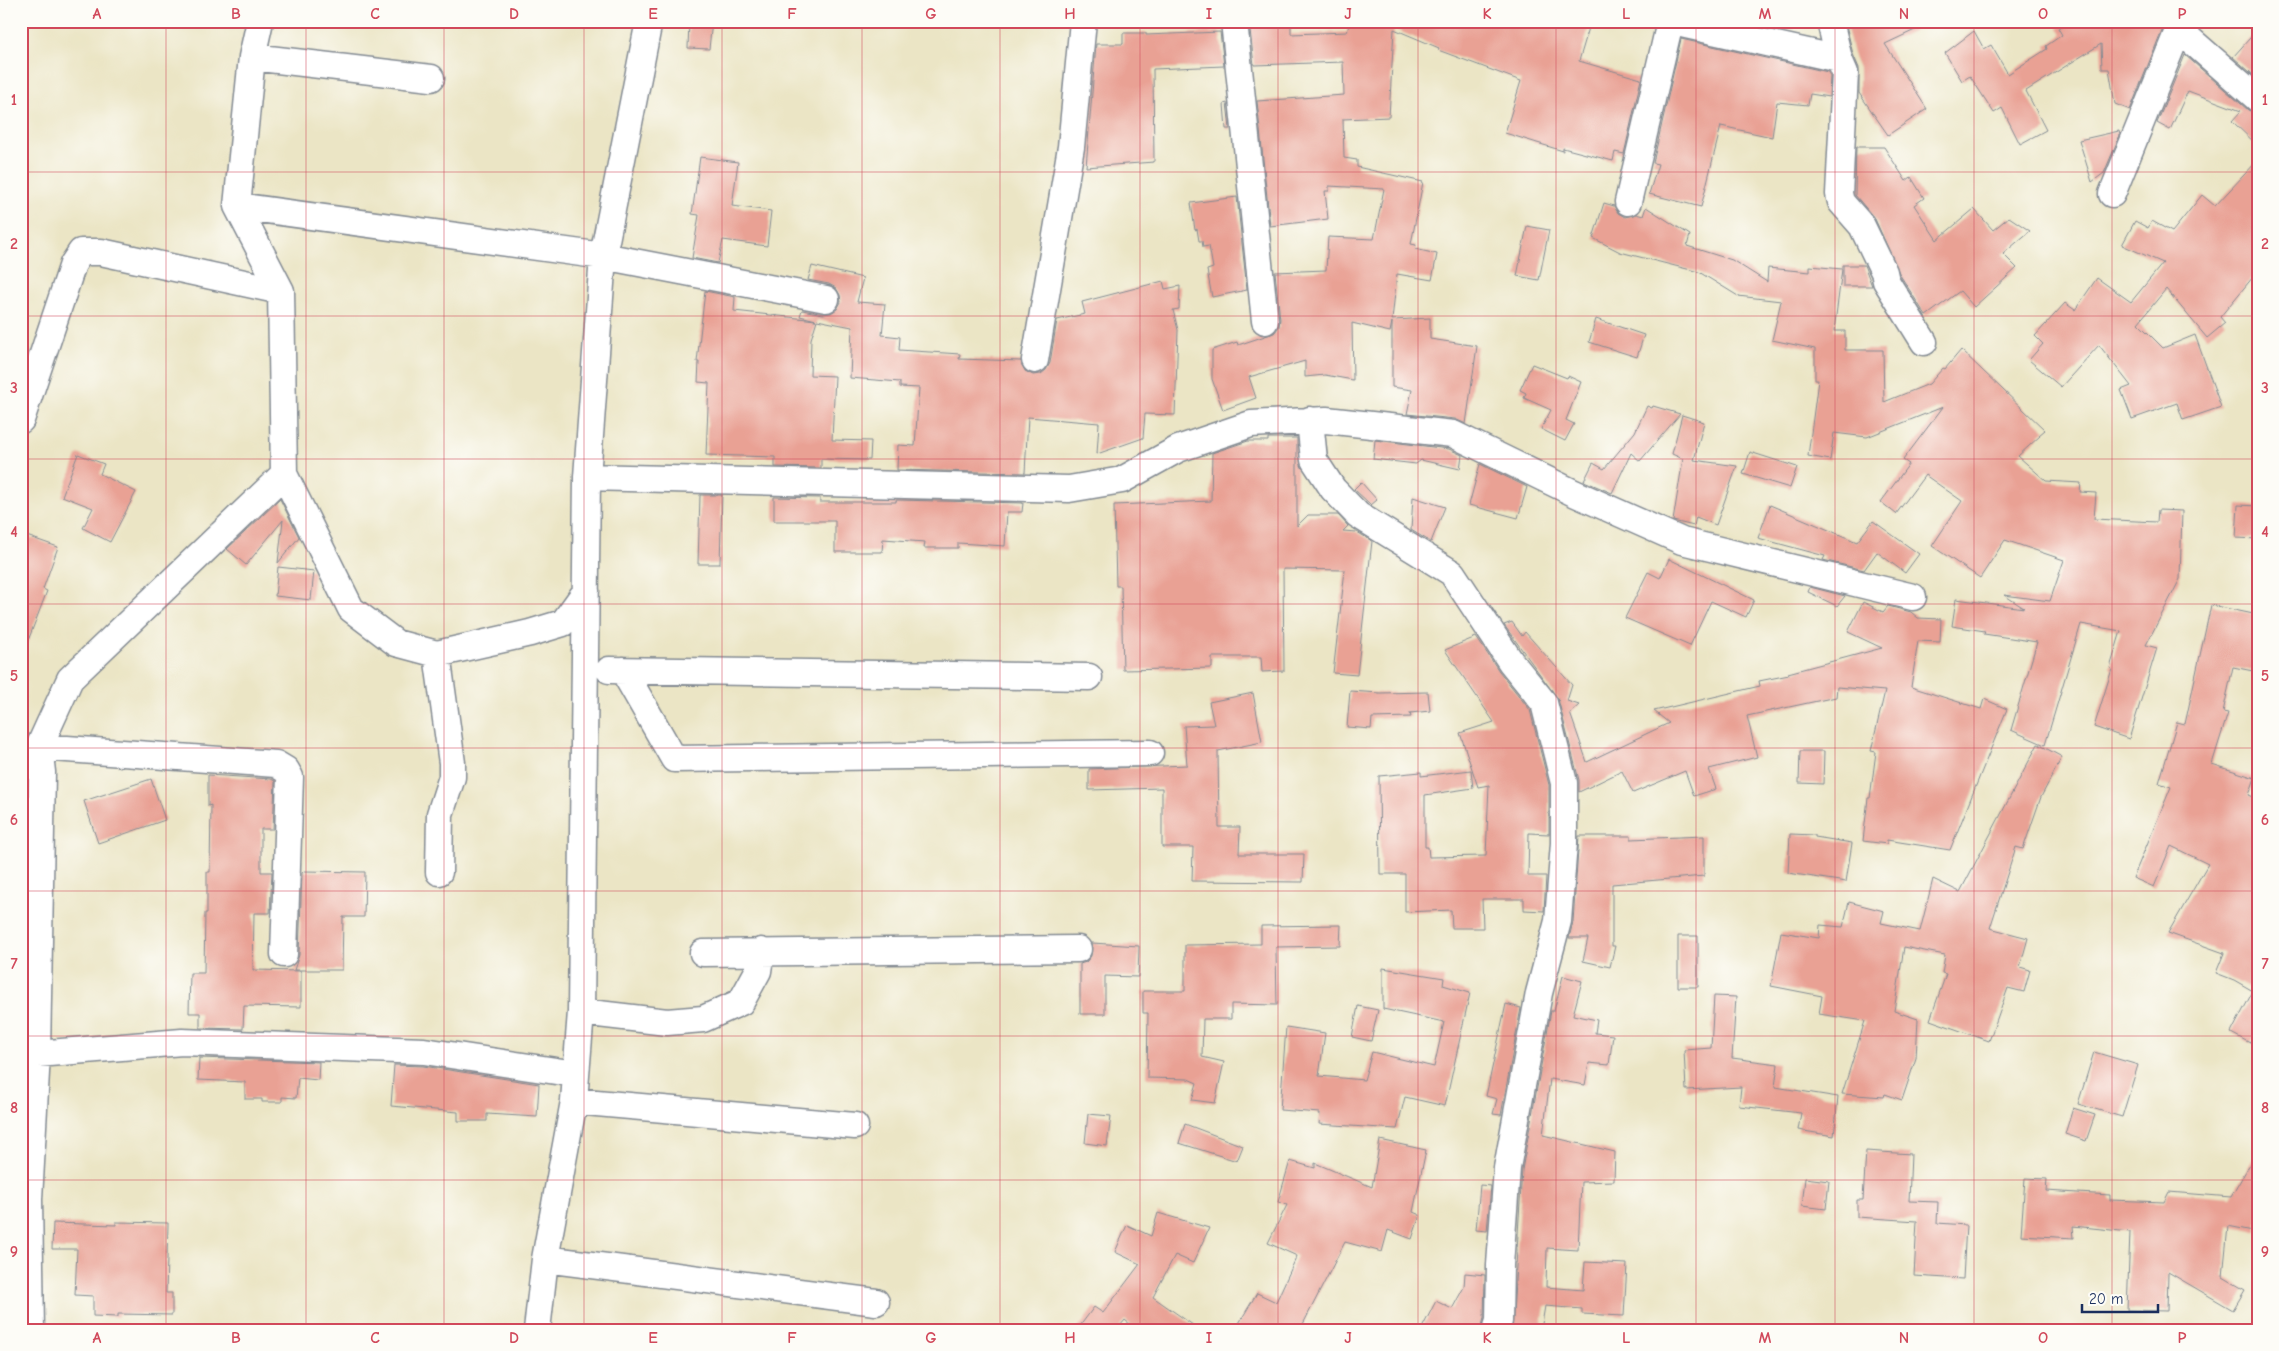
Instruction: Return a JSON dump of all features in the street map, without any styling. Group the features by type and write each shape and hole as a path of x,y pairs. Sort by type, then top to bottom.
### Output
{"street":[{"path":"260,21 252,57 237,206 281,292 284,474 351,609 396,643 437,654 530,634 563,623 586,591"},
{"path":"537,1330 545,1259 574,1101 581,1012 587,477 603,256 649,21"},
{"path":"1035,360 1070,147 1083,21"},
{"path":"1234,21 1265,321"},
{"path":"1830,21 1839,59 1845,73 1839,194 1841,202 1862,226 1886,280 1924,342"},
{"path":"1628,202 1669,22 1839,59"},
{"path":"2112,194 2180,25 2258,99"},
{"path":"252,57 431,78"},
{"path":"237,206 603,256 826,299"},
{"path":"21,420 72,264 80,252 101,252 281,292"},
{"path":"1310,420 1314,460 1333,489 1358,515 1452,573 1512,662 1544,703 1564,783 1564,844 1558,921 1539,994 1507,1168 1500,1265 1499,1321 1496,1330"},
{"path":"587,477 1069,489 1122,480 1178,449 1251,424 1326,420 1453,434 1574,493 1682,541 1913,597"},
{"path":"28,1325 25,1199 34,763 70,679 284,474"},
{"path":"437,654 452,763 452,777 440,814 439,872"},
{"path":"586,670 1089,677"},
{"path":"623,670 674,759 1150,753"},
{"path":"34,763 276,764 286,770 290,777 284,954"},
{"path":"703,953 1078,949"},
{"path":"581,1012 667,1022 703,1019 740,1002 758,971 761,951"},
{"path":"29,1053 182,1042 424,1052 576,1074"},
{"path":"574,1101 855,1126"},
{"path":"545,1259 876,1302"}],"building":[{"path":"689,21 712,21 709,49 688,48"},
{"path":"1249,21 1291,21 1291,34 1347,32 1350,21 1591,21 1579,61 1641,79 1624,154 1615,152 1613,161 1563,148 1563,151 1505,133 1521,81 1438,50 1439,48 1394,29 1389,117 1343,119 1344,158 1357,160 1357,167 1423,182 1411,244 1416,245 1415,249 1437,254 1432,280 1397,274 1392,320 1430,318 1430,339 1477,346 1466,424 1455,419 1407,414 1412,390 1392,387 1392,322 1390,332 1352,323 1353,380 1325,375 1305,377 1305,361 1249,377 1256,398 1223,410 1212,379 1212,350 1237,342 1238,345 1274,333 1279,327 1280,319 1275,272 1326,270 1328,237 1374,239 1384,189 1329,186 1329,191 1325,191 1328,219 1270,226 1257,101 1344,95 1343,62 1254,65"},
{"path":"1845,21 1934,21 1885,44 1927,109 1888,135 1859,93 1859,68 1853,54"},
{"path":"2070,21 2142,21 2164,25 2130,110 2115,104 2109,69 2102,69 2101,44 2026,91 2046,130 2020,144 2002,108 1994,113 1970,76 1962,81 1945,53 1974,31 1984,49 1991,45 2008,74 2047,49 2046,46 2062,35 2058,28"},
{"path":"2258,29 2258,79 2233,57"},
{"path":"1220,32 1224,66 1153,69 1154,162 1086,167 1096,44 1123,44 1123,33 1146,33 1146,35"},
{"path":"1681,39 1828,72 1830,76 1829,97 1810,94 1808,105 1777,102 1772,137 1721,126 1701,207 1649,194 1658,164 1653,163"},
{"path":"2185,55 2248,110 2258,114 2258,146 2232,121 2241,111 2188,91 2170,130 2157,123"},
{"path":"1227,103 1230,129 1226,129 1224,104"},
{"path":"2119,131 2120,135 2104,173 2092,182 2079,140"},
{"path":"1856,147 1884,147 1906,181 1911,177 1924,198 1914,205 1937,240 1974,209 1993,230 2009,217 2030,231 2003,254 2017,268 1974,307 1960,291 1926,316 1900,275 1875,219 1855,195"},
{"path":"700,157 738,162 732,206 771,211 767,246 723,240 718,263 692,258 699,215 692,214"},
{"path":"2258,160 2258,271 2220,317 2225,323 2207,338 2166,289 2138,323 2163,348 2195,335 2221,407 2183,420 2177,403 2132,419 2121,390 2131,386 2099,345 2061,387 2029,360 2043,344 2035,336 2065,303 2075,310 2097,278 2131,302 2163,263 2122,245 2135,221 2148,228 2152,221 2172,232 2202,195 2215,206"},
{"path":"1237,197 1247,290 1212,297 1207,270 1213,268 1209,246 1203,247 1202,241 1199,241 1197,229 1195,230 1191,203"},
{"path":"1604,203 1614,206 1618,213 1625,217 1636,214 1643,216 1646,207 1690,235 1687,246 1732,260 1767,282 1768,268 1810,272 1810,266 1842,269 1834,331 1845,331 1845,350 1883,350 1884,402 1929,384 1961,350 2045,430 2018,456 2046,481 2081,483 2080,492 2096,493 2094,519 2157,522 2158,510 2182,511 2180,579 2146,645 2157,648 2129,739 2094,727 2112,669 2110,668 2121,631 2081,624 2045,745 2011,730 2037,642 1984,634 1985,631 1952,626 1956,599 2024,608 2004,595 2050,601 2064,560 2005,540 1980,578 1932,546 1962,501 1925,475 1896,514 1881,502 1909,464 1903,460 1943,407 1867,437 1834,433 1830,460 1808,456 1818,380 1815,380 1815,349 1772,340 1781,301 1738,296 1699,272 1620,252 1593,238"},
{"path":"1527,226 1549,230 1539,280 1517,276"},
{"path":"1843,265 1864,265 1872,286 1843,286"},
{"path":"812,266 863,278 857,302 885,304 882,335 900,337 899,350 960,354 959,359 1021,361 1025,371 1033,375 1041,374 1050,363 1057,320 1085,314 1082,302 1163,281 1165,289 1180,286 1179,309 1173,310 1178,330 1175,415 1145,414 1143,438 1097,454 1099,423 1028,417 1025,473 897,470 898,445 915,446 919,388 900,387 900,382 850,378 852,327 817,320 811,339 810,375 835,376 832,440 871,441 870,460 821,459 821,468 775,467 775,457 706,455 709,383 698,382 699,362 697,362 705,291 735,297 734,311 816,320 800,316 802,310 823,314 831,313 837,309 841,302 836,288 829,284 808,280"},
{"path":"1596,319 1644,335 1637,357 1589,342"},
{"path":"1532,364 1581,382 1566,420 1574,424 1565,441 1541,429 1551,410 1524,398 1526,393 1520,390"},
{"path":"1647,406 1680,414 1640,461 1631,453 1612,493 1584,481 1593,463 1604,469 1635,432"},
{"path":"1682,415 1704,422 1694,460 1737,466 1716,525 1696,517 1694,526 1673,521 1683,459 1672,454"},
{"path":"1268,438 1297,438 1297,526 1308,515 1338,515 1348,526 1343,531 1357,532 1372,541 1357,675 1333,673 1345,570 1283,569 1284,671 1262,672 1261,657 1212,657 1212,668 1123,670 1121,586 1116,586 1114,505 1211,501 1212,453 1248,441 1268,441"},
{"path":"1375,440 1449,449 1462,455 1460,469 1421,460 1416,464 1373,459"},
{"path":"1750,452 1797,467 1790,488 1743,474"},
{"path":"78,454 104,464 100,474 136,492 110,542 83,528 93,508 62,496"},
{"path":"1480,464 1527,487 1518,518 1469,505"},
{"path":"1361,482 1377,500 1371,505 1354,489"},
{"path":"700,495 722,495 720,564 698,564"},
{"path":"774,497 820,498 820,502 896,502 896,500 1023,503 1022,512 1007,512 1005,546 958,543 958,548 924,548 925,542 883,539 882,552 835,552 835,521 774,521"},
{"path":"1413,497 1445,507 1431,542 1411,530"},
{"path":"280,499 299,537 278,563 283,520 246,565 227,549"},
{"path":"1770,505 1857,542 1873,521 1919,554 1905,573 1877,552 1864,570 1823,560 1825,556 1758,538"},
{"path":"2238,505 2258,506 2258,539 2236,538"},
{"path":"21,534 58,547 43,589 47,591 23,654"},
{"path":"1669,559 1754,600 1746,617 1711,601 1690,646 1625,618 1648,572 1660,578"},
{"path":"278,567 314,571 311,600 275,596"},
{"path":"1810,587 1845,596 1837,606 1808,592"},
{"path":"1863,602 1883,612 1888,606 1911,612 1918,618 1941,619 1940,642 1918,641 1911,687 1981,709 1984,699 2007,709 1950,850 1887,840 1887,844 1863,841 1876,752 1871,751 1885,691 1837,687 1836,697 1747,716 1757,757 1709,769 1716,789 1694,796 1685,771 1633,793 1622,771 1579,792 1579,780 1558,699 1504,625 1512,622 1522,636 1525,632 1572,685 1567,701 1579,705 1570,713 1587,762 1669,723 1654,711 1760,686 1759,681 1789,675 1788,673 1882,648 1848,632"},
{"path":"2211,605 2258,615 2258,672 2233,667 2223,712 2228,713 2212,764 2255,778 2249,795 2258,799 2258,1029 2250,1043 2231,1033 2253,991 2234,980 2216,973 2224,953 2168,933 2208,864 2171,846 2154,887 2133,878 2171,787 2159,783 2177,722 2185,724"},
{"path":"1476,637 1499,671 1530,710 1549,785 1549,834 1529,833 1528,876 1546,876 1544,911 1524,910 1524,899 1482,899 1483,928 1452,928 1451,910 1405,912 1405,874 1380,874 1379,776 1421,772 1421,776 1471,770 1473,788 1425,795 1425,847 1428,847 1429,857 1486,856 1489,785 1478,787 1460,733 1494,722 1445,650"},
{"path":"1350,691 1380,693 1428,692 1430,711 1410,713 1411,717 1372,718 1371,729 1347,727"},
{"path":"1253,693 1262,742 1218,751 1219,827 1240,827 1239,854 1304,854 1303,882 1192,881 1193,847 1162,847 1162,788 1089,790 1089,769 1187,765 1184,726 1214,725 1209,702"},
{"path":"2038,744 2062,757 2041,797 2023,849 2016,847 1990,928 2028,938 2020,967 2030,970 2024,992 2008,988 1989,1041 1930,1020 1946,974 1942,973 1945,955 1904,947 1894,1011 1918,1019 1916,1058 1902,1100 1885,1094 1884,1097 1842,1094 1865,1021 1819,1014 1822,996 1771,986 1781,932 1819,938 1820,925 1843,927 1849,902 1884,911 1881,923 1920,931 1933,879 1960,892"},
{"path":"1800,751 1824,751 1823,784 1799,783"},
{"path":"208,775 271,779 275,781 273,829 261,829 261,872 272,872 270,913 254,913 253,970 301,971 301,1007 244,1006 243,1029 200,1028 200,1013 189,1013 190,973 204,973 207,872 210,872 211,805 208,806"},
{"path":"151,779 165,820 98,843 84,801"},
{"path":"1790,834 1815,835 1815,837 1852,843 1846,882 1788,873"},
{"path":"1579,836 1631,836 1631,839 1704,836 1704,876 1612,884 1612,946 1615,946 1610,967 1583,961 1588,938 1569,938 1573,922"},
{"path":"304,871 365,872 364,917 343,917 342,970 294,970 299,955 302,873"},
{"path":"1341,925 1340,946 1276,947 1277,1005 1231,1004 1231,1019 1203,1019 1202,1057 1224,1062 1215,1103 1192,1100 1197,1083 1188,1079 1147,1078 1148,1013 1143,1013 1143,991 1185,991 1185,945 1261,944 1261,926"},
{"path":"1678,936 1698,936 1698,987 1678,987"},
{"path":"1092,943 1139,946 1138,977 1105,976 1105,1014 1080,1014 1080,964 1086,962 1091,956"},
{"path":"1383,968 1444,978 1443,985 1470,993 1445,1106 1405,1097 1397,1129 1319,1124 1320,1113 1280,1110 1286,1027 1325,1033 1319,1076 1364,1080 1372,1052 1434,1067 1444,1022 1383,1009"},
{"path":"1563,976 1582,981 1573,1015 1597,1020 1595,1033 1613,1035 1609,1065 1589,1063 1585,1085 1550,1079 1543,1135 1615,1152 1614,1181 1581,1182 1578,1250 1547,1248 1546,1287 1583,1290 1585,1262 1627,1264 1624,1316 1582,1314 1582,1309 1545,1306 1541,1330 1512,1330 1522,1170 1551,1011 1554,1011"},
{"path":"1714,996 1736,997 1732,1058 1778,1064 1775,1087 1838,1097 1834,1136 1798,1130 1801,1113 1739,1106 1741,1087 1686,1090 1684,1050 1711,1048"},
{"path":"1506,1004 1521,1008 1501,1115 1493,1114 1497,1099 1486,1096"},
{"path":"1358,1006 1378,1010 1371,1041 1352,1037"},
{"path":"2094,1052 2138,1065 2122,1117 2078,1104"},
{"path":"199,1058 319,1062 318,1080 298,1078 296,1098 282,1097 282,1102 262,1102 262,1099 245,1099 245,1082 198,1080"},
{"path":"394,1065 423,1066 539,1084 537,1117 487,1114 487,1121 458,1121 458,1112 391,1106"},
{"path":"2073,1108 2095,1115 2086,1141 2065,1134"},
{"path":"1088,1114 1111,1116 1107,1146 1085,1143"},
{"path":"1185,1124 1243,1146 1237,1161 1179,1143"},
{"path":"1380,1140 1426,1150 1413,1212 1420,1215 1412,1239 1388,1230 1382,1252 1345,1242 1300,1330 1235,1330 1257,1293 1276,1302 1297,1256 1268,1243 1287,1205 1278,1202 1290,1161 1315,1168 1315,1163 1372,1187"},
{"path":"2258,1150 2258,1232 2228,1226 2223,1277 2245,1290 2233,1310 2168,1272 2167,1311 2127,1310 2130,1232 2073,1226 2074,1238 2021,1235 2025,1178 2047,1179 2046,1191 2110,1195 2110,1200 2164,1202 2169,1192 2231,1197"},
{"path":"1866,1151 1911,1154 1909,1201 1938,1202 1937,1223 1966,1225 1963,1279 1914,1276 1917,1221 1857,1217 1857,1200 1863,1200"},
{"path":"1805,1178 1829,1181 1826,1209 1802,1206"},
{"path":"1480,1185 1491,1186 1487,1231 1476,1230"},
{"path":"1158,1213 1209,1228 1193,1263 1175,1255 1153,1297 1200,1330 1137,1330 1125,1320 1120,1326 1125,1330 1077,1330 1094,1307 1103,1313 1140,1264 1115,1252 1127,1225 1151,1236"},
{"path":"116,1222 168,1223 166,1293 172,1293 172,1315 118,1314 118,1317 93,1316 93,1296 75,1295 77,1249 52,1249 53,1223 116,1225"},
{"path":"1465,1273 1485,1275 1484,1318 1481,1330 1421,1330 1436,1301 1452,1309 1464,1287"}]}
